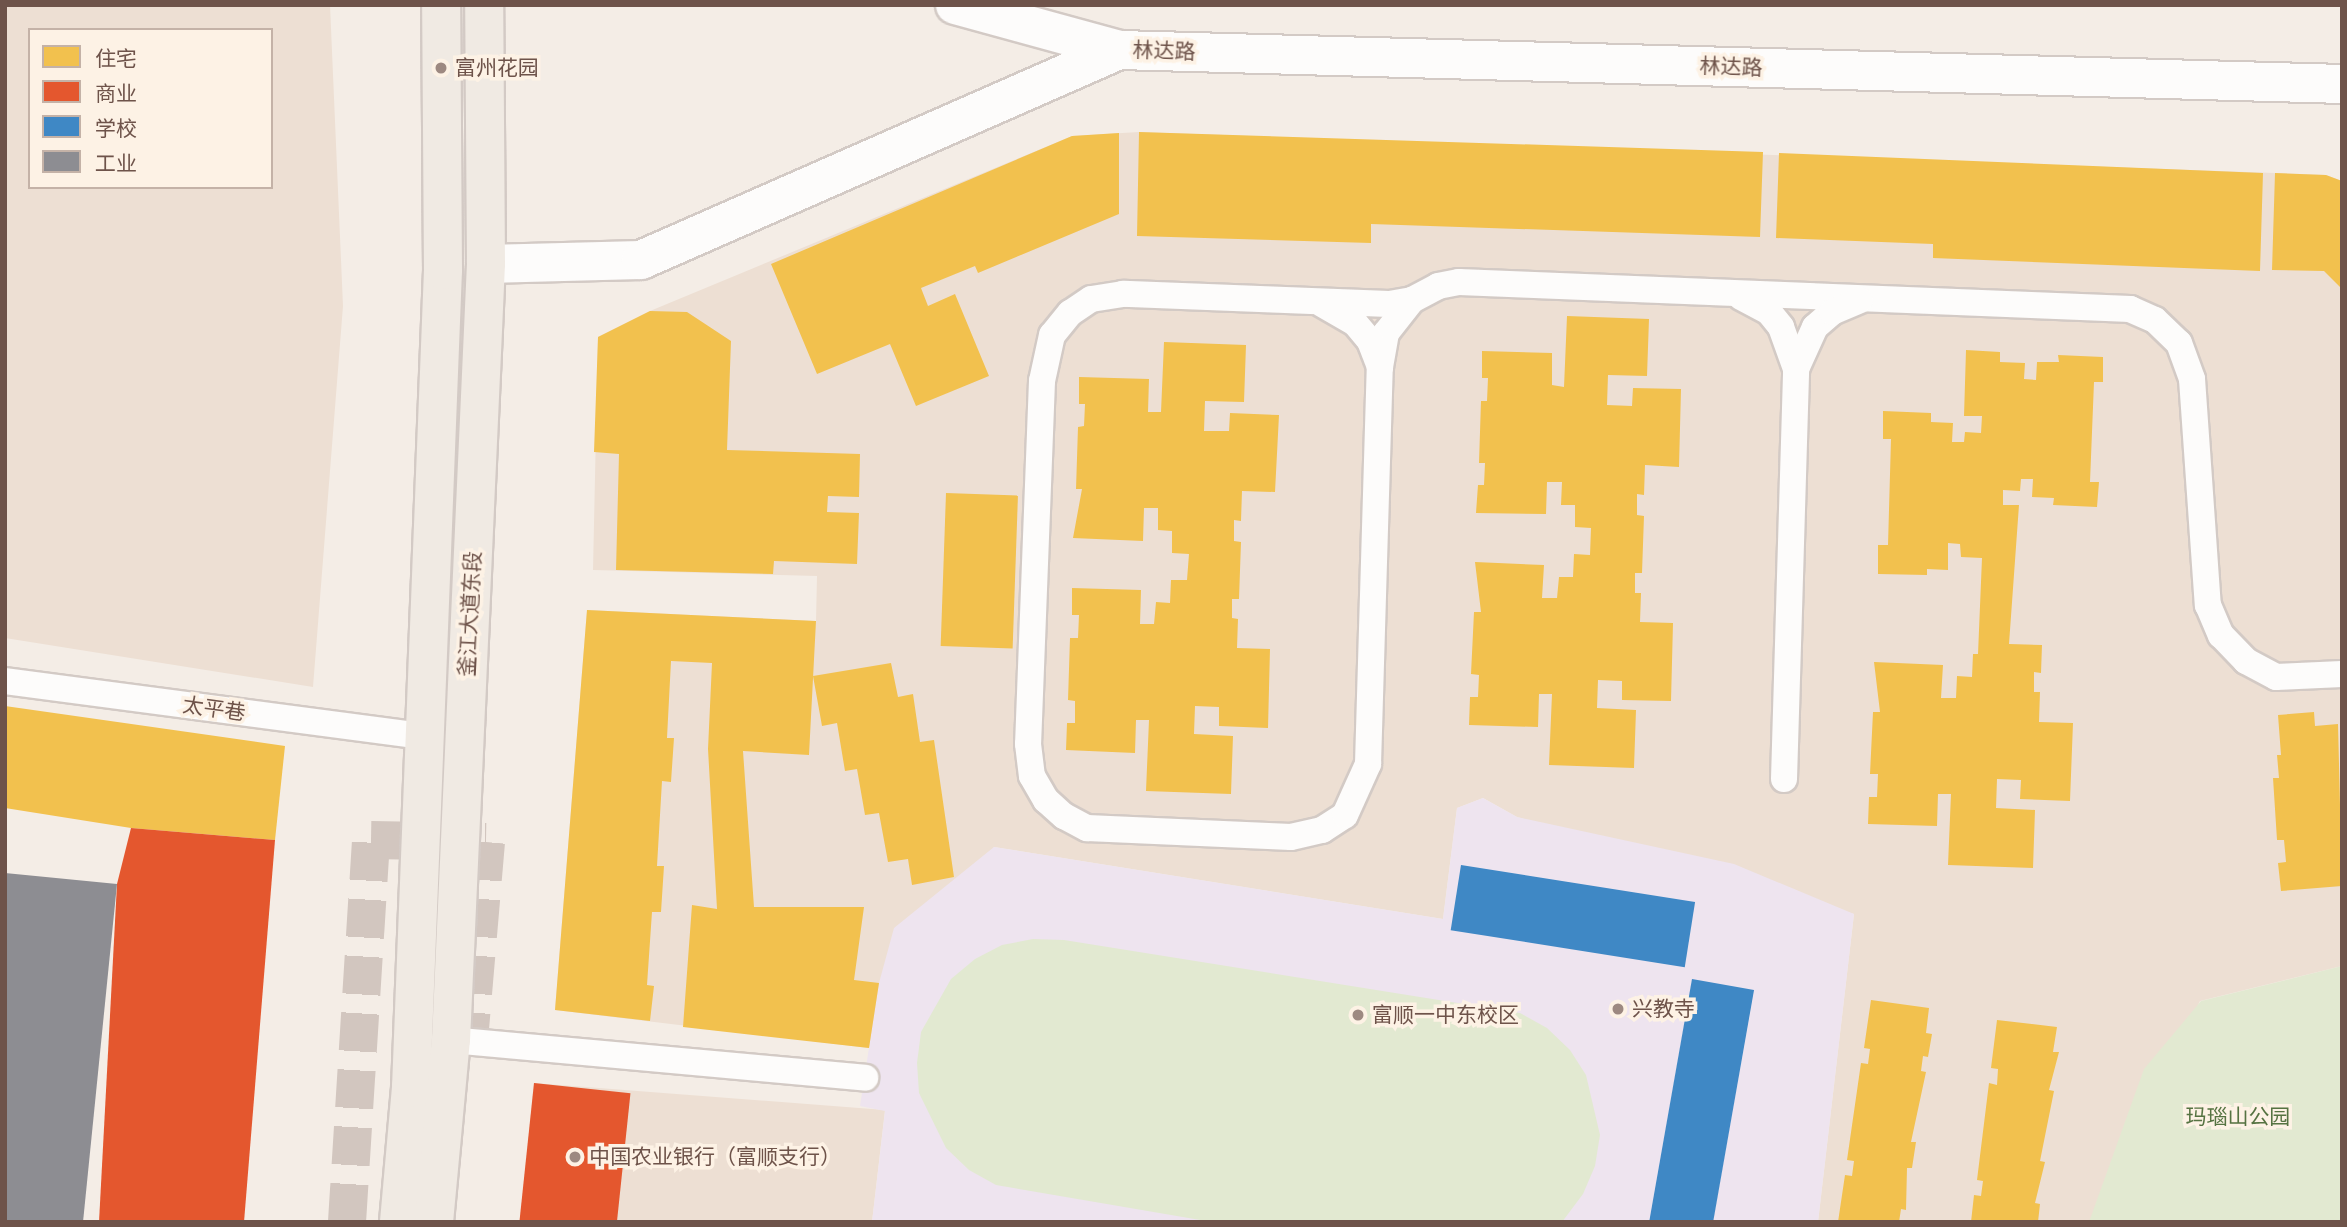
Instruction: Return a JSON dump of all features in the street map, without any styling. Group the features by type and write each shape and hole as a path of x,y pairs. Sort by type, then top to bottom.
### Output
{"main road":[{"name":"釜江大道东段","path":"399,1222 411,1088 443,270 441,5"},
{"name":"釜江大道东段","path":"434,1222 450,1040 486,264 484,5"},
{"path":"955,5 1119,50"},
{"path":"486,264 641,260 1119,50"},
{"name":"林达路","path":"1119,50 2342,84"}],"lane":[{"path":"1412,300 1386,333 1380,367 1367,764 1345,815 1322,830 1292,837 1087,828 1064,816 1046,800 1032,776 1028,744 1042,381 1052,335 1070,313 1091,299 1123,294 1389,304 1412,300 1438,286 1459,282 2130,309 2155,320 2179,343 2192,379 2208,605 2221,635 2246,662 2276,677 2342,674"},
{"path":"1731,293 1769,312 1791,345 1796,369 1784,779"},
{"path":"1796,369 1815,327 1840,308 1868,298"},
{"path":"1317,301 1355,323 1370,341 1380,367"},
{"name":"太平巷","path":"5,681 423,736"},
{"path":"450,1040 865,1078"}],"shaded area":[{"path":"5,5 330,5 343,306 313,687 5,638"},
{"path":"1139,132 2326,175 2342,181 2342,966 2200,1001 2089,1222 1818,1222 1854,914 1517,817 1483,798 1457,808 1443,919 994,847 869,1048 555,1010 587,610 816,621 817,576 593,570 598,337 650,311 1072,136"},
{"name":"富顺一中东校区","path":"1483,798 1517,817 1734,864 1854,914 1818,1222 872,1222 885,1111 860,1106 879,983 894,928 994,847 1443,919 1457,808"},
{"path":"534,1083 885,1110 872,1222 520,1222"}],"green space":[{"path":"1033,939 1064,940 1520,1013 1547,1028 1570,1050 1586,1075 1600,1135 1595,1166 1583,1194 1562,1222 1212,1222 996,1185 969,1170 946,1148 919,1093 917,1063 921,1032 951,979 975,959 1002,945"},
{"name":"玛瑙山公园","path":"2342,966 2342,1222 2089,1222 2144,1069 2201,1001"}],"building: 住宅":[{"path":"1139,132 1763,152 1760,237 1371,224 1371,243 1137,236"},
{"path":"1119,133 1119,214 978,273 975,266 921,288 928,306 955,294 989,376 916,406 890,344 817,374 771,264 1072,136"},
{"path":"1779,153 2263,173 2260,271 1933,258 1933,244 1776,238"},
{"path":"2275,173 2326,175 2342,181 2342,289 2324,271 2272,270"},
{"path":"650,311 687,312 731,341 727,450 860,454 859,497 828,496 827,512 859,513 857,564 774,561 773,574 616,570 619,454 594,452 598,337"},
{"path":"1567,316 1649,319 1647,376 1608,375 1607,405 1632,406 1633,388 1681,389 1679,467 1645,465 1644,495 1637,494 1637,515 1644,516 1642,573 1635,573 1635,593 1641,593 1640,622 1673,623 1671,701 1622,700 1622,681 1598,680 1597,708 1636,710 1634,768 1549,765 1552,694 1539,694 1538,727 1469,725 1470,697 1478,697 1479,675 1471,674 1474,612 1481,612 1475,562 1544,565 1542,598 1557,598 1559,577 1573,577 1574,554 1590,555 1591,528 1575,527 1575,505 1561,505 1562,482 1547,482 1546,514 1476,513 1478,485 1484,485 1485,463 1479,463 1481,401 1487,401 1488,378 1482,378 1482,351 1552,353 1552,385 1564,387"},
{"path":"1164,342 1246,345 1244,402 1205,401 1204,431 1229,431 1230,413 1279,415 1275,492 1242,491 1241,521 1234,520 1234,541 1241,542 1239,599 1232,599 1232,618 1238,619 1237,648 1270,649 1268,728 1219,726 1219,707 1195,706 1194,734 1233,736 1231,794 1146,791 1149,720 1136,720 1135,753 1066,750 1067,723 1075,723 1075,701 1068,700 1070,638 1078,638 1079,615 1072,615 1072,588 1141,590 1140,624 1154,624 1156,602 1170,603 1171,580 1187,580 1189,554 1172,553 1172,531 1158,530 1158,508 1144,508 1143,541 1073,538 1082,489 1076,489 1078,427 1084,426 1085,404 1079,404 1079,377 1149,379 1148,412 1161,412"},
{"path":"1966,350 2000,352 2000,362 2025,363 2024,379 2036,380 2037,362 2059,362 2058,355 2103,357 2103,382 2094,382 2090,482 2099,482 2097,507 2053,505 2054,498 2032,497 2033,479 2021,479 2020,491 2003,490 2003,505 2019,505 2009,644 2042,645 2041,673 2034,672 2034,692 2040,692 2039,722 2073,723 2070,801 2020,799 2021,780 1997,779 1996,808 2035,810 2033,868 1948,865 1951,794 1938,794 1937,826 1868,824 1869,797 1877,797 1878,774 1870,774 1873,712 1880,712 1874,662 1943,665 1941,698 1956,698 1957,676 1972,677 1973,654 1978,654 1982,558 1961,557 1960,544 1948,543 1948,570 1927,569 1927,575 1878,574 1878,545 1888,545 1891,439 1883,439 1883,411 1931,413 1931,422 1953,423 1952,442 1964,442 1965,432 1981,433 1982,416 1964,416"},
{"path":"946,493 1018,496 1013,648 941,646"},
{"path":"587,610 816,621 809,755 743,751 754,907 864,907 854,980 879,983 869,1048 683,1027 692,905 717,909 708,749 712,663 671,661 667,738 674,738 671,782 662,781 657,866 664,866 661,912 652,912 647,985 654,986 650,1021 555,1010"},
{"path":"891,663 898,697 913,694 920,742 934,740 954,877 912,885 908,859 888,862 879,813 865,815 857,769 845,771 837,723 822,726 813,676"},
{"path":"5,706 285,746 275,840 131,828 5,808"},
{"path":"2314,712 2315,726 2338,724 2342,886 2281,891 2278,863 2286,862 2284,840 2277,840 2273,778 2279,778 2277,755 2281,755 2278,715"},
{"path":"1871,1000 1929,1008 1926,1033 1932,1034 1928,1057 1923,1056 1921,1071 1926,1072 1911,1142 1916,1142 1912,1168 1907,1168 1906,1210 1901,1209 1899,1222 1838,1222 1845,1175 1852,1176 1854,1161 1847,1160 1861,1063 1868,1064 1870,1049 1864,1048"},
{"path":"1997,1020 2057,1027 2053,1052 2059,1052 2049,1090 2054,1091 2040,1161 2045,1162 2035,1203 2040,1204 2038,1222 1971,1222 1974,1195 1981,1196 1983,1181 1977,1180 1989,1083 1997,1085 1998,1069 1991,1068"}],"building: 商业":[{"path":"131,828 275,840 244,1222 99,1222 117,884"},
{"name":"中国农业银行（富顺支行）","path":"534,1083 630,1093 617,1222 519,1222"}],"building: 学校":[{"path":"1461,865 1695,902 1685,967 1451,930"},
{"path":"1692,979 1754,990 1713,1222 1649,1221"}],"building: 工业":[{"path":"5,873 117,884 83,1222 5,1222"}],"tunnel":[{"path":"347,1222 371,840 486,842 468,1052"}],"place":[{"name":"富州花园","path":"441,68"},
{"name":"兴教寺","path":"1618,1009"},
{"name":"富顺一中东校区","path":"1358,1015"},
{"name":"中国农业银行（富顺支行）","path":"575,1157"}]}
